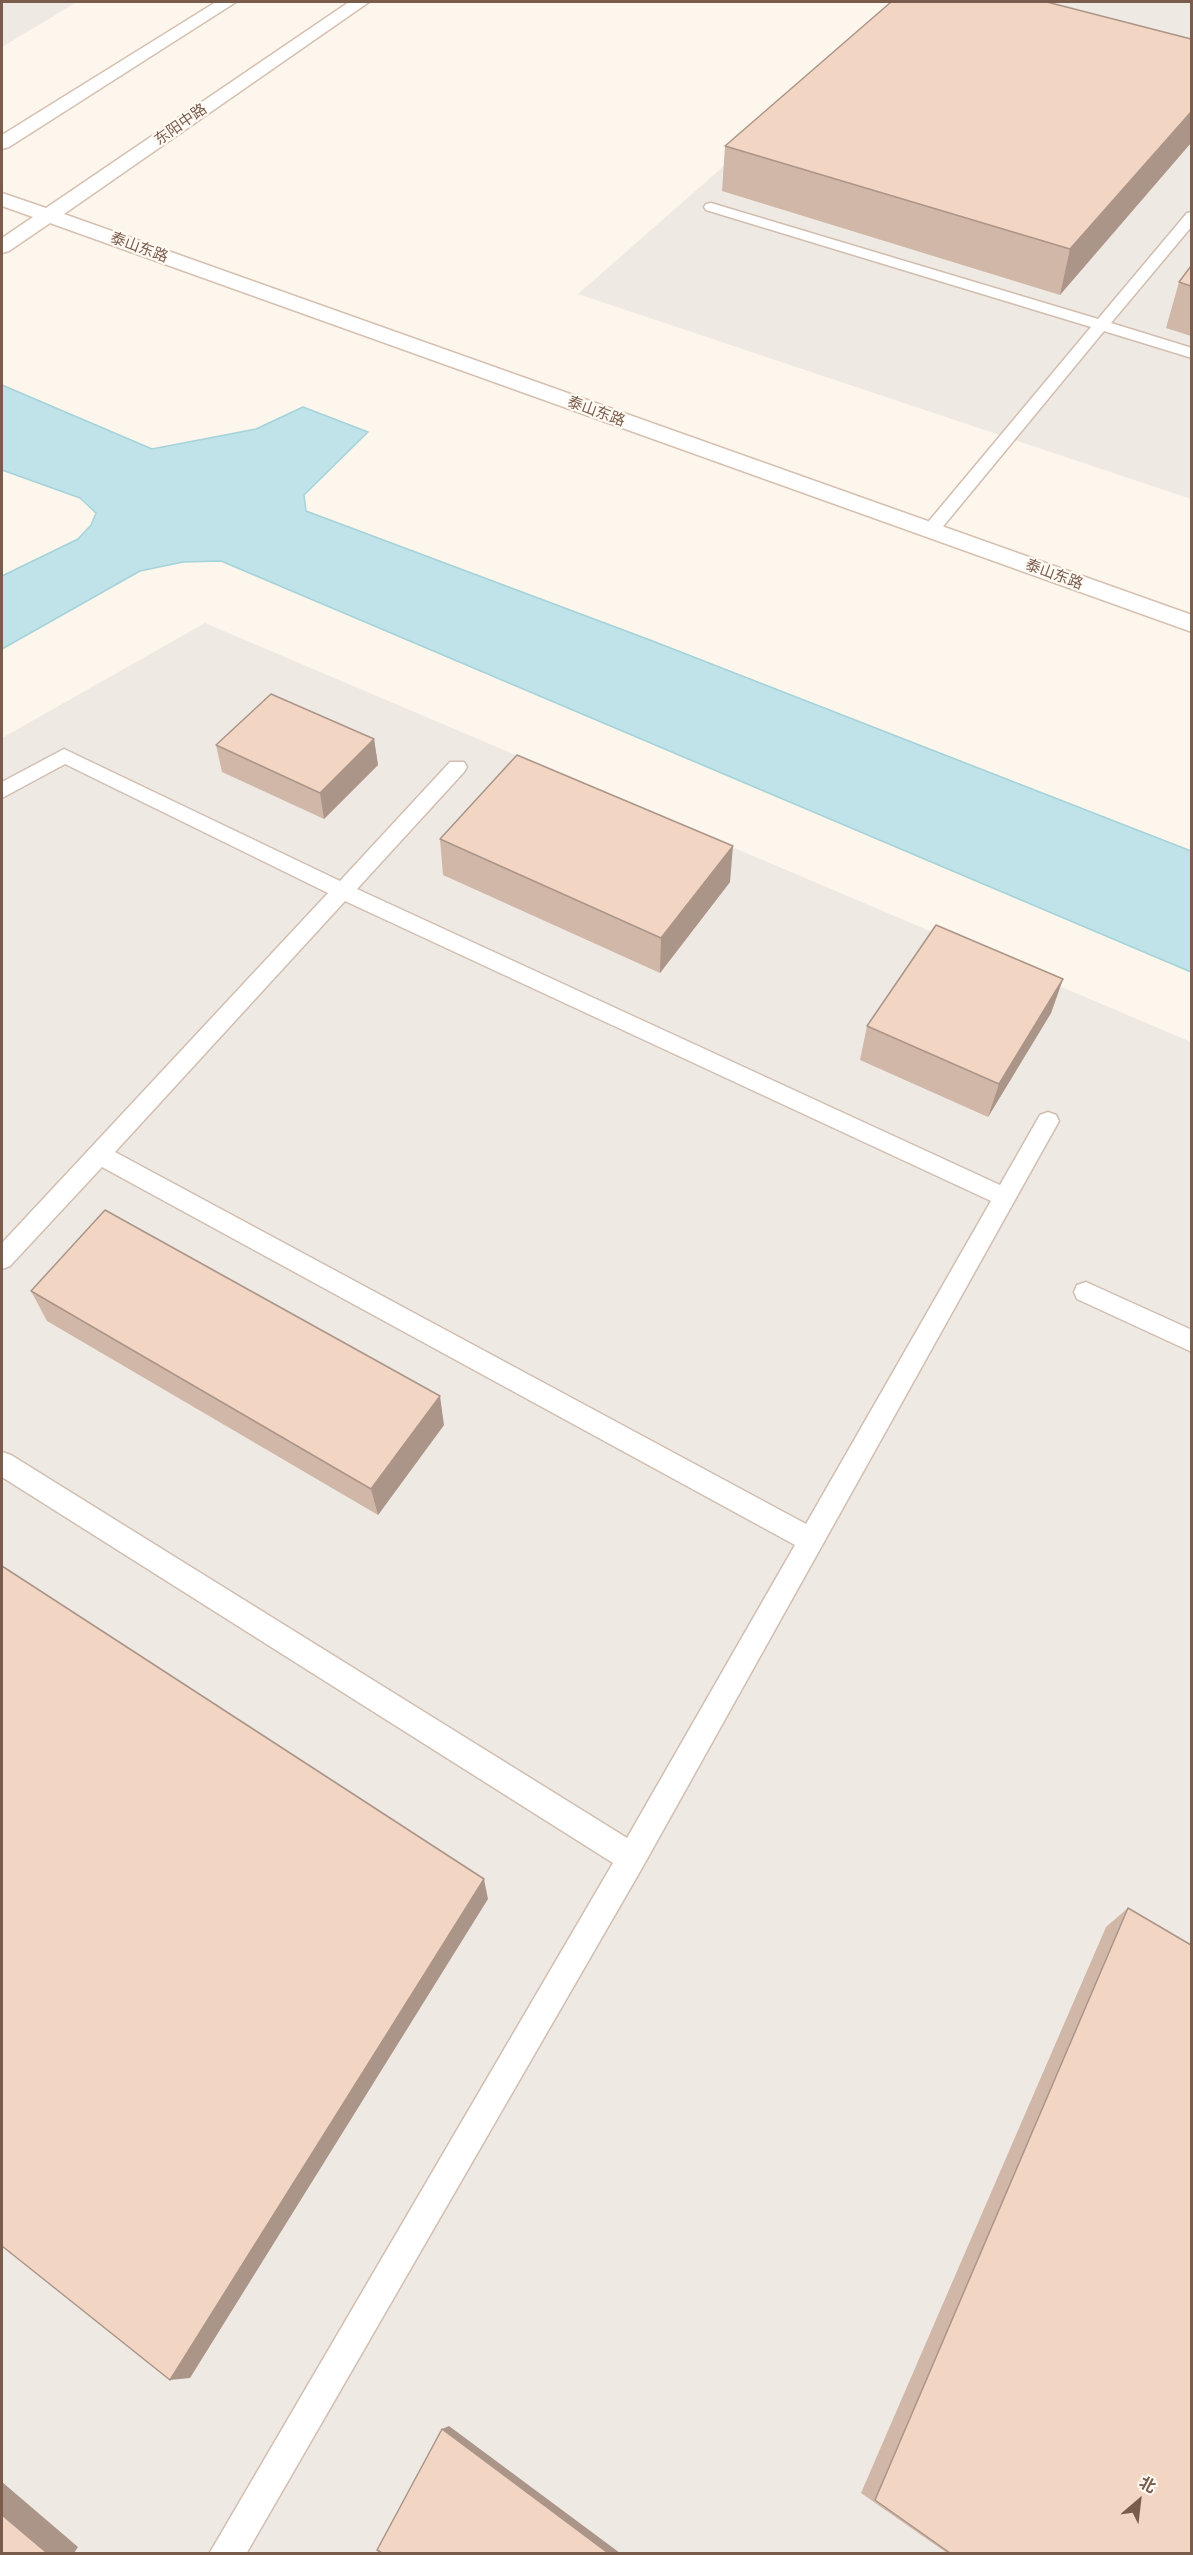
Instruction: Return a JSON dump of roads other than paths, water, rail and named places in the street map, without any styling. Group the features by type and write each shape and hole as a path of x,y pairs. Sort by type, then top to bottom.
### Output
{"street":[{"path":"2,143 227,2"},
{"name":"东阳中路","path":"2,247 360,2"},
{"name":"泰山东路","path":"2,199 1191,624"}],"lane":[{"path":"711,207 1191,353"},
{"path":"930,531 1191,216"},
{"path":"2,792 64,756 343,891 1004,1197"},
{"path":"2,1259 457,767"},
{"path":"226,2553 632,1858 1048,1121"},
{"path":"99,1154 812,1540"},
{"path":"1086,1292 1191,1342"},
{"path":"2,1463 632,1858"}],"water":[{"path":"2,385 152,449 256,429 303,407 368,432 304,495 306,511 650,640 1191,851 1191,972 221,561 183,562 140,571 2,649 2,576 78,539 91,525 96,513 80,498 2,470"}]}
